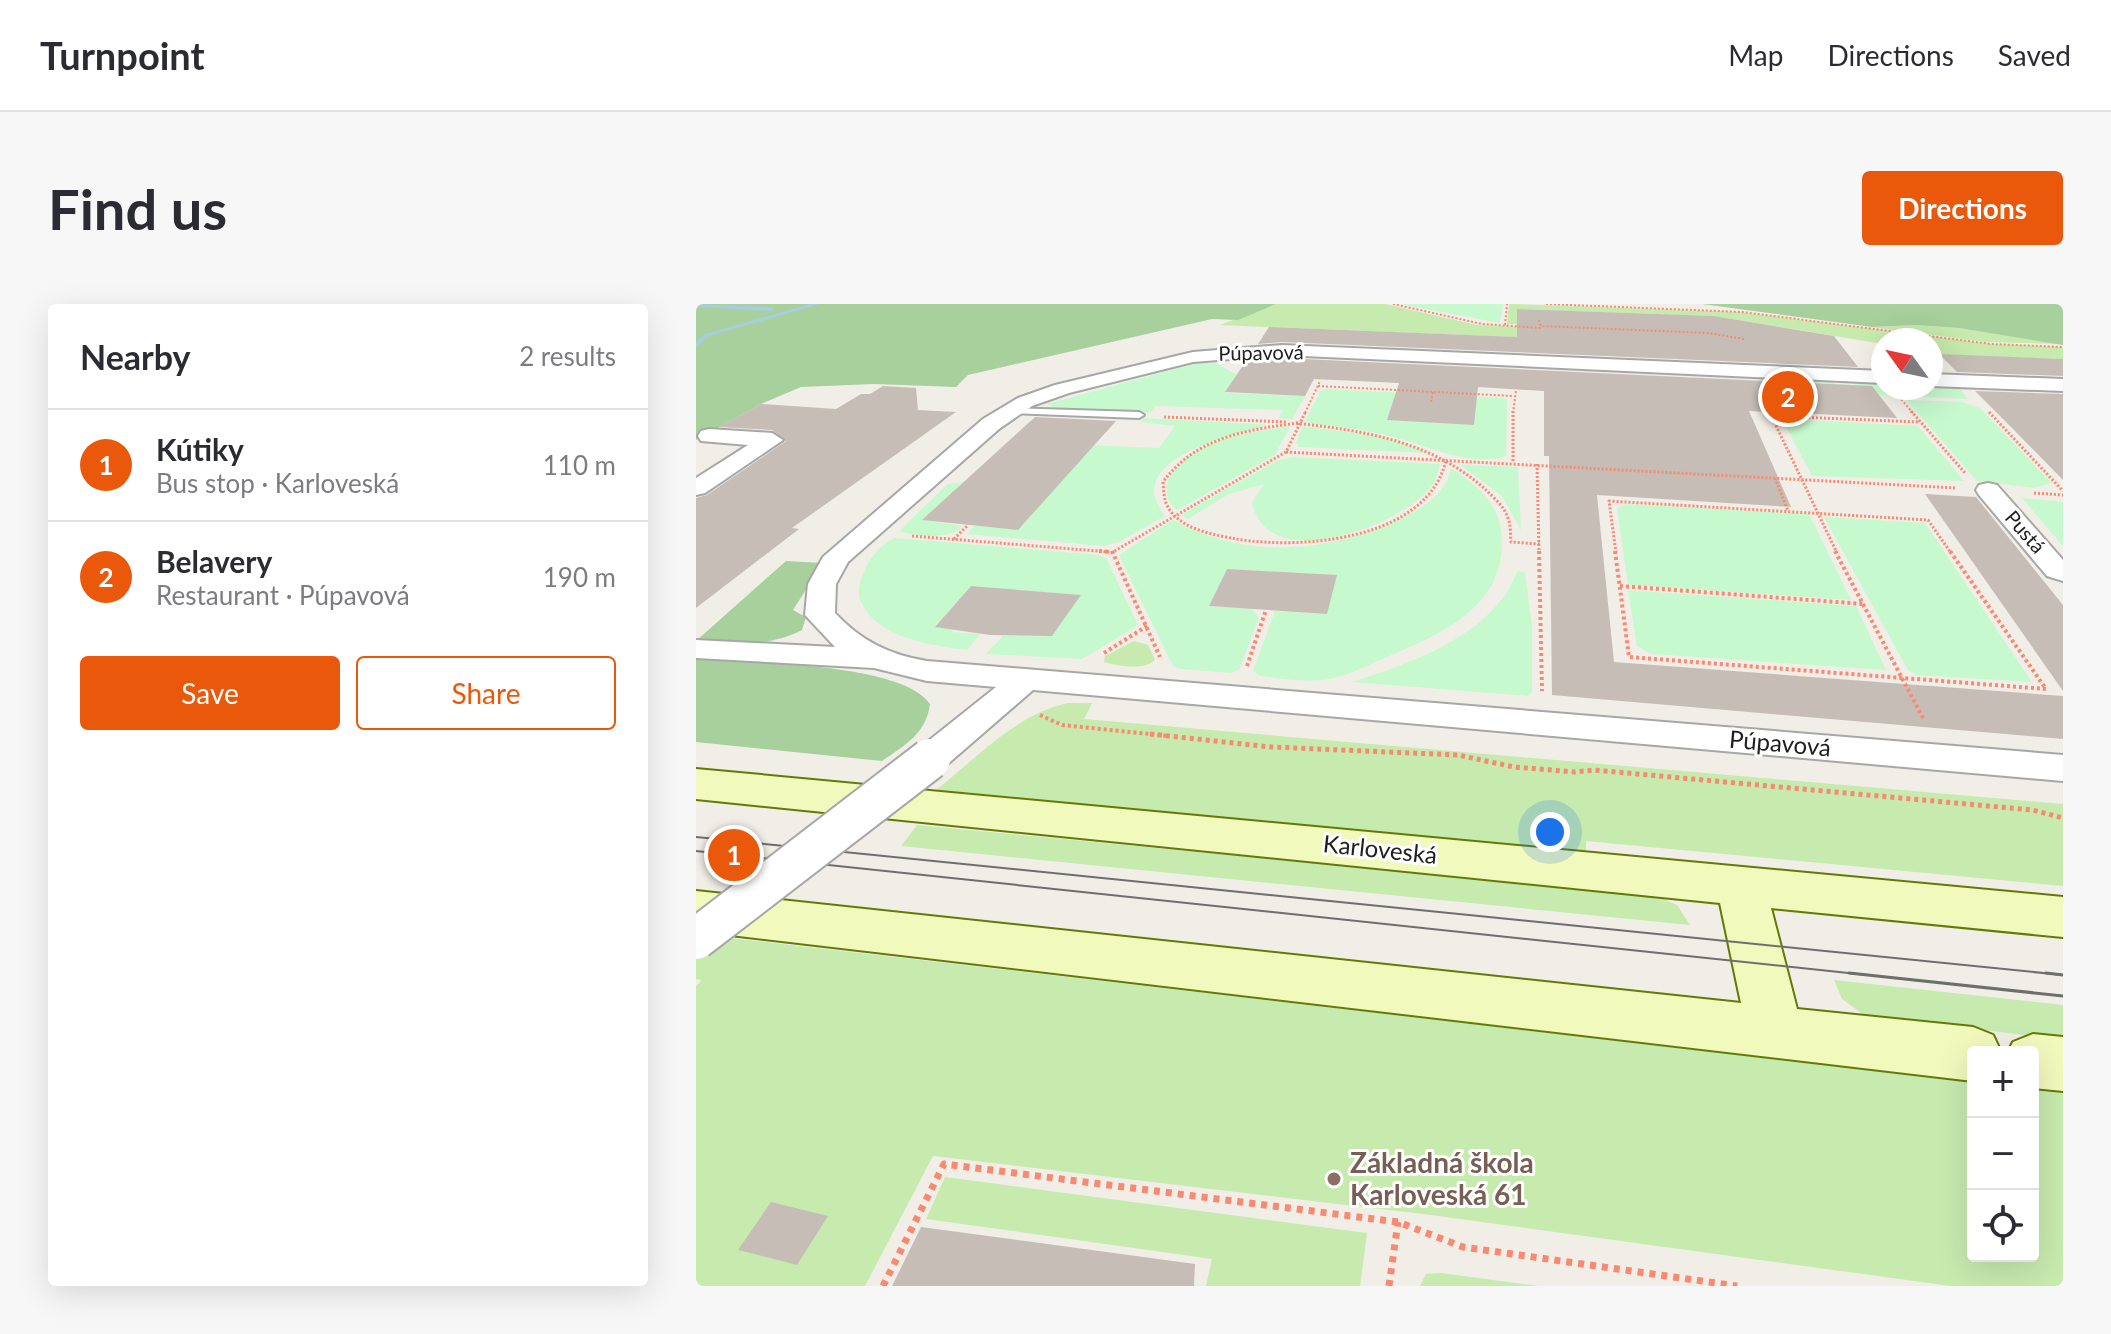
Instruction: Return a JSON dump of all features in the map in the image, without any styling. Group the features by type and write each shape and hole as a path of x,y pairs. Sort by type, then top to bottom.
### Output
{"main road":[{"name":"Karloveská","path":"696,784 2063,917"},
{"path":"1741,885 1775,1031"},
{"path":"696,911 1967,1053"},
{"path":"2039,1062 2063,1064"}],"street":[{"name":"Púpavová","path":"876,660 846,643 820,615 820,587 838,556 991,424 1043,395 1087,382 1193,357 1246,351 1871,376"},
{"path":"1943,380 2063,385"},
{"path":"696,488 772,440 709,436"},
{"name":"Pustá","path":"1988,490 2063,573"},
{"path":"757,653 778,649 803,638 814,631 820,615"},
{"name":"Púpavová","path":"696,649 876,660 1027,696 2063,768"},
{"path":"696,939 930,759 1027,696"}],"lane":[{"path":"1012,410 1139,415"}],"path":[{"path":"1393,304 1482,324 1505,325 1507,304"},
{"path":"1546,304 1742,312 1991,344 2063,347"},
{"path":"1585,322 1586,328"},
{"path":"1639,324 1641,330"},
{"path":"1684,325 1690,338"},
{"path":"1728,336 1734,331"},
{"path":"1742,371 1752,379 1772,416 1815,512 1924,720"},
{"path":"1286,452 1320,380"},
{"path":"1318,386 1513,396"},
{"path":"1513,463 1514,390"},
{"path":"1431,402 1433,392"},
{"path":"1902,400 1975,484 1988,490"},
{"path":"1989,412 2063,491"},
{"path":"1139,415 1298,423 1396,439 1426,448 1471,476 1494,498 1508,518 1511,542 1540,544"},
{"path":"1772,416 1920,422"},
{"path":"1298,423 1225,437 1186,454 1172,467 1161,489 1165,504 1174,515 1200,530 1243,541 1269,544 1317,542 1383,524 1426,499 1437,486 1446,460"},
{"path":"914,537 1110,552 1286,452 1988,490"},
{"path":"1537,464 1542,702"},
{"path":"1775,478 1788,511"},
{"path":"1609,501 1788,511 1928,520 2046,689 1629,657 1609,501"},
{"path":"953,539 967,526"},
{"path":"1110,552 1162,661"},
{"path":"1620,586 1864,604"},
{"path":"1243,679 1266,610"},
{"path":"1098,657 1147,626"},
{"path":"1027,696 1062,725 1240,743 1458,755 1514,767 1575,772 1594,770 2016,808 2063,818"},
{"path":"883,1286 944,1164 1398,1222 1463,1247 1737,1286"},
{"path":"1389,1286 1398,1222"}],"green space":[{"path":"696,304 1276,304 1238,320 1212,319 968,375 956,387 874,384 801,387 761,404 696,440"},
{"path":"1276,304 1385,304 1477,325 1529,327 1536,338 1220,325"},
{"path":"1400,304 1503,304 1500,323"},
{"path":"1509,304 1738,312 1871,329 1871,342 1714,316 1518,309 1536,325 1507,324"},
{"path":"1702,304 2063,304 2063,345 1959,328 1916,325 1872,327"},
{"path":"1916,325 1959,328 2061,344 1986,342 1943,336 1943,328 1872,327"},
{"path":"1943,338 1992,344 2063,347 2063,359 1943,354"},
{"path":"1197,363 1215,363 1237,375 1226,393 1305,396 1292,419 1279,418 1283,410 1156,406 1150,413 1055,408 1047,404"},
{"path":"1760,374 1831,377 1835,384 1855,385 1851,378 1871,379 1871,395 1791,391 1769,386 1761,380"},
{"path":"1943,382 1955,383 1968,399 1943,398"},
{"path":"1320,391 1504,398 1507,400 1506,456 1491,459 1460,457 1385,435 1305,422"},
{"path":"1906,400 1962,402 1980,408 2052,483 2034,488 1977,481"},
{"path":"1144,418 1271,425 1211,442 1169,464 1157,479 1155,496 1165,516 1119,542 1103,546 967,534 974,526 1022,527 1046,497 923,520 963,526 949,534 923,536 899,531 948,484 1016,485 1086,445 1159,448 1175,426 1141,422"},
{"path":"1782,419 1918,426 1964,481 1812,476"},
{"path":"1290,426 1275,455 1177,510 1171,503 1167,495 1170,477 1193,454 1223,440"},
{"path":"1303,426 1382,437 1430,453 1299,447 1296,443"},
{"path":"1293,457 1440,464 1433,485 1415,502 1364,529 1335,537 1307,540 1282,537 1262,524 1252,502 1264,484 1229,494 1188,519 1181,515 1276,461"},
{"path":"1460,465 1518,467 1521,530 1502,496"},
{"path":"1451,468 1488,499 1498,518 1502,544 1499,566 1491,585 1480,602 1447,628 1337,677 1298,680 1260,676 1253,671 1275,611 1326,614 1336,575 1227,569 1209,606 1252,609 1259,617 1239,670 1231,673 1181,669 1173,666 1119,555 1173,520 1231,542 1260,547 1290,547 1349,538 1421,508 1440,491"},
{"path":"2022,498 2063,502 2063,546"},
{"path":"1626,504 1809,514 1851,600 1628,585 1617,509"},
{"path":"1824,517 1925,523 2032,682 1917,675 1908,670"},
{"path":"895,538 1099,555 1106,558 1137,623 1082,659 986,654 1003,636 1052,636 1080,595 971,586 935,626 954,628 952,632 980,634 967,650 904,637 876,621 859,596 861,579 869,562 881,547"},
{"path":"786,561 823,563 793,610 806,617 802,630 763,642 696,641"},
{"path":"1518,571 1525,572 1532,626 1532,692 1528,696 1352,682 1434,651 1472,628 1503,598"},
{"path":"1628,590 1856,606 1886,670 1651,654 1637,646"},
{"path":"1134,641 1148,645 1155,660 1138,667 1104,662 1105,656"},
{"path":"696,659 857,672 914,690 930,704 928,714 919,731 882,761 696,742"},
{"path":"1068,703 1092,703 1084,719 2063,804 2063,886 1586,841 1586,852 936,790 1014,727"},
{"path":"917,825 1657,896 1677,905 1690,925 901,846"},
{"path":"696,934 1967,1081 1967,1262 2039,1262 2039,1090 2063,1092 2063,1286 1951,1286 1431,1215 933,1156 865,1286 696,1286 696,986 702,980 696,979"},
{"path":"1834,980 2063,1005 2063,1040 1864,1015 1842,999"},
{"path":"945,1177 1367,1233 1360,1286 1206,1286 1212,1259 926,1219"},
{"path":"1441,1273 1538,1286 1420,1286 1426,1274"}],"building":[{"path":"1517,309 1714,316 1834,336 1858,367 1282,342 1258,344 1269,327 1517,337"},
{"path":"1943,354 2063,359 2063,376 1957,372"},
{"path":"1282,358 1871,386 1871,400 1883,400 1897,418 1749,411 1791,507 1597,495 1614,662 2063,696 2063,739 1552,695 1549,456 1544,456 1544,391 1478,387 1474,425 1387,420 1399,383 1314,379 1305,396 1225,392 1246,361"},
{"path":"883,386 916,388 918,410 956,412 792,528 799,529 696,608 696,498 707,495 786,441 772,430 719,427 761,404 836,409 861,394 870,394"},
{"path":"1975,391 2063,394 2063,480 2014,430"},
{"path":"1035,417 1116,421 1018,530 922,520"},
{"path":"1925,494 1976,497 2063,605 2063,691"},
{"path":"1227,569 1337,575 1327,614 1209,606"},
{"path":"971,586 1081,595 1052,636 990,635 935,627"},
{"path":"771,1202 828,1216 797,1265 738,1250"},
{"path":"921,1227 1195,1264 1194,1286 892,1286"}],"waterway":[{"path":"696,345 707,335 817,304"},
{"path":"696,305 771,309"}],"tram line":[{"path":"696,837 2063,975 2046,973"},
{"path":"696,851 1867,975"},
{"path":"1849,973 2063,996"}],"place":[{"name":"Belavery","path":"1788,397"},
{"name":"Kútiky","path":"734,855"},
{"name":"Základná škola Karloveská 61","path":"1334,1179"}]}
